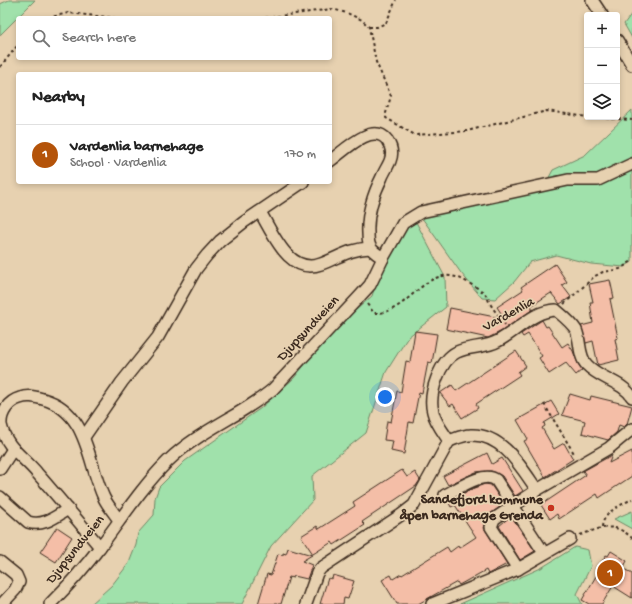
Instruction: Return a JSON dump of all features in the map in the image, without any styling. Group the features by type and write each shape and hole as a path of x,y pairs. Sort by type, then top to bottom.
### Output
{"street":[{"path":"592,0 600,12"},
{"path":"620,45 632,66"},
{"path":"332,159 360,138 370,134 379,134 386,139 390,146 392,154 390,161 373,197 367,226 370,248 383,258"},
{"name":"Djupsundveien","path":"50,604 79,574 154,475 169,460 204,432 261,399 273,389 360,296 370,284 403,223 421,212 568,180 598,180 632,164"},
{"path":"84,437 122,382 158,337 196,269 207,255 220,241 300,184"},
{"path":"260,212 287,255 297,264 304,267 322,264 357,249 370,248"},
{"name":"Vardenlia","path":"449,441 440,428 432,411 432,396 441,367 456,352 497,342 536,314 556,310 576,330 580,353 586,364 598,375 628,390 632,397"},
{"path":"100,547 36,470 13,449 5,437 0,424 2,414 12,401 21,397 33,396 50,401 65,410 76,421 84,437 104,498 119,520"},
{"path":"518,569 491,526 494,519 513,508 538,490 609,448 632,429"},
{"path":"306,604 317,572 321,568 401,515 414,504 449,441 470,435 495,440 515,459 538,490"},
{"path":"0,469 13,449"},
{"path":"445,495 484,476 492,476 544,553"},
{"path":"0,497 28,522 34,524 44,523 68,509"},
{"path":"432,604 518,569 570,539"},
{"path":"0,562 16,575 19,582 15,590 2,604"}],"path":[{"path":"369,27 377,27 386,23 396,0"},
{"path":"280,16 332,9 347,13 362,20 369,27 376,62 390,96 386,118 415,135 467,131 547,111 584,116"},
{"path":"56,16 68,13 96,16"},
{"path":"0,67 16,47"},
{"path":"620,119 632,120"},
{"path":"556,310 583,289 588,281 595,276 603,272 620,269 632,261"},
{"path":"360,296 374,313 382,313 398,306 428,282 439,276 450,275 462,279 484,292 492,306 511,332"},
{"path":"544,404 580,465"},
{"path":"414,504 425,505 445,495"},
{"path":"602,527 606,516 618,506 632,499"},
{"path":"570,539 602,527 625,531 632,538"}],"green space":[{"path":"9,0 35,0 19,16 16,16 16,19 0,35 0,4"},
{"path":"632,13 632,38 624,24"},
{"path":"632,110 632,262 624,267 591,264 556,255 530,262 514,282 495,299 482,298 461,273 422,218 425,213 586,180 583,174 547,181 553,170 585,155"},
{"path":"416,222 445,277 446,307 408,337 386,372 366,433 312,476 313,500 271,546 242,604 91,604 112,585 129,563 136,545 138,533 154,515 155,498 159,487 185,461 261,408 294,378 332,331 372,296 385,254 394,235"},
{"path":"632,511 632,529 614,519"},
{"path":"575,547 588,550 591,566 577,594 582,604 460,604 541,568"}],"building":[{"path":"555,264 567,282 562,285 571,297 560,304 551,293 531,306 533,309 502,331 488,338 446,329 450,308 505,319 497,307 523,290 521,287"},
{"path":"610,280 614,298 610,299 618,338 615,339 619,360 598,365 593,341 586,343 581,326 593,323 590,302 593,302 589,284"},
{"path":"542,320 546,327 548,326 562,347 568,343 573,351 582,370 576,375 566,363 549,374 539,358 542,356 528,334 523,337 521,334"},
{"path":"415,331 437,334 432,363 428,362 422,393 419,392 413,423 409,422 404,454 391,451 393,441 384,440 387,421 391,422 397,391 401,392 406,361 410,362"},
{"path":"516,351 526,366 518,372 520,375 476,404 478,408 462,418 453,404 450,406 440,393 452,385 456,391"},
{"path":"570,394 590,400 591,396 632,406 627,424 624,427 619,425 617,432 608,440 582,433 585,421 562,415"},
{"path":"551,401 559,414 544,423 545,426 542,428 554,449 564,443 573,459 545,477 524,441 528,439 517,420"},
{"path":"632,451 632,476 599,498 597,494 559,519 557,514 550,519 541,505 586,475 583,471 612,455 609,463"},
{"path":"487,453 492,464 502,458 523,491 515,496 502,476 491,471 476,472 448,485 443,476"},
{"path":"402,470 407,477 415,472 420,480 416,486 362,522 365,525 334,545 332,542 313,554 301,536 317,526 319,529 355,506 353,502"},
{"path":"485,484 491,485 504,504 490,514 484,528 507,564 488,574 486,570 459,585 457,582 418,604 397,604 382,580 391,575 393,579 401,574 402,575 447,547 450,552 476,537 455,505 451,507 448,501"},
{"path":"511,516 535,551 520,560 499,526"},
{"path":"57,527 72,537 56,562 40,552"},
{"path":"288,548 312,555 302,561 312,565 307,579 294,576 293,578 289,577 281,604 258,604 267,574 271,575 278,554 286,554"},
{"path":"611,551 627,561 623,568 632,574 632,598 613,586 602,604 589,604 582,600 602,566 600,565 606,555 608,556"},
{"path":"333,575 354,581 348,599 344,598 343,604 320,604 328,578 332,579"}],"place":[{"name":"Sandefjord kommune åpen barnehage Grenda","path":"551,508"},
{"name":"Vardenlia barnehage","path":"610,573"}]}
